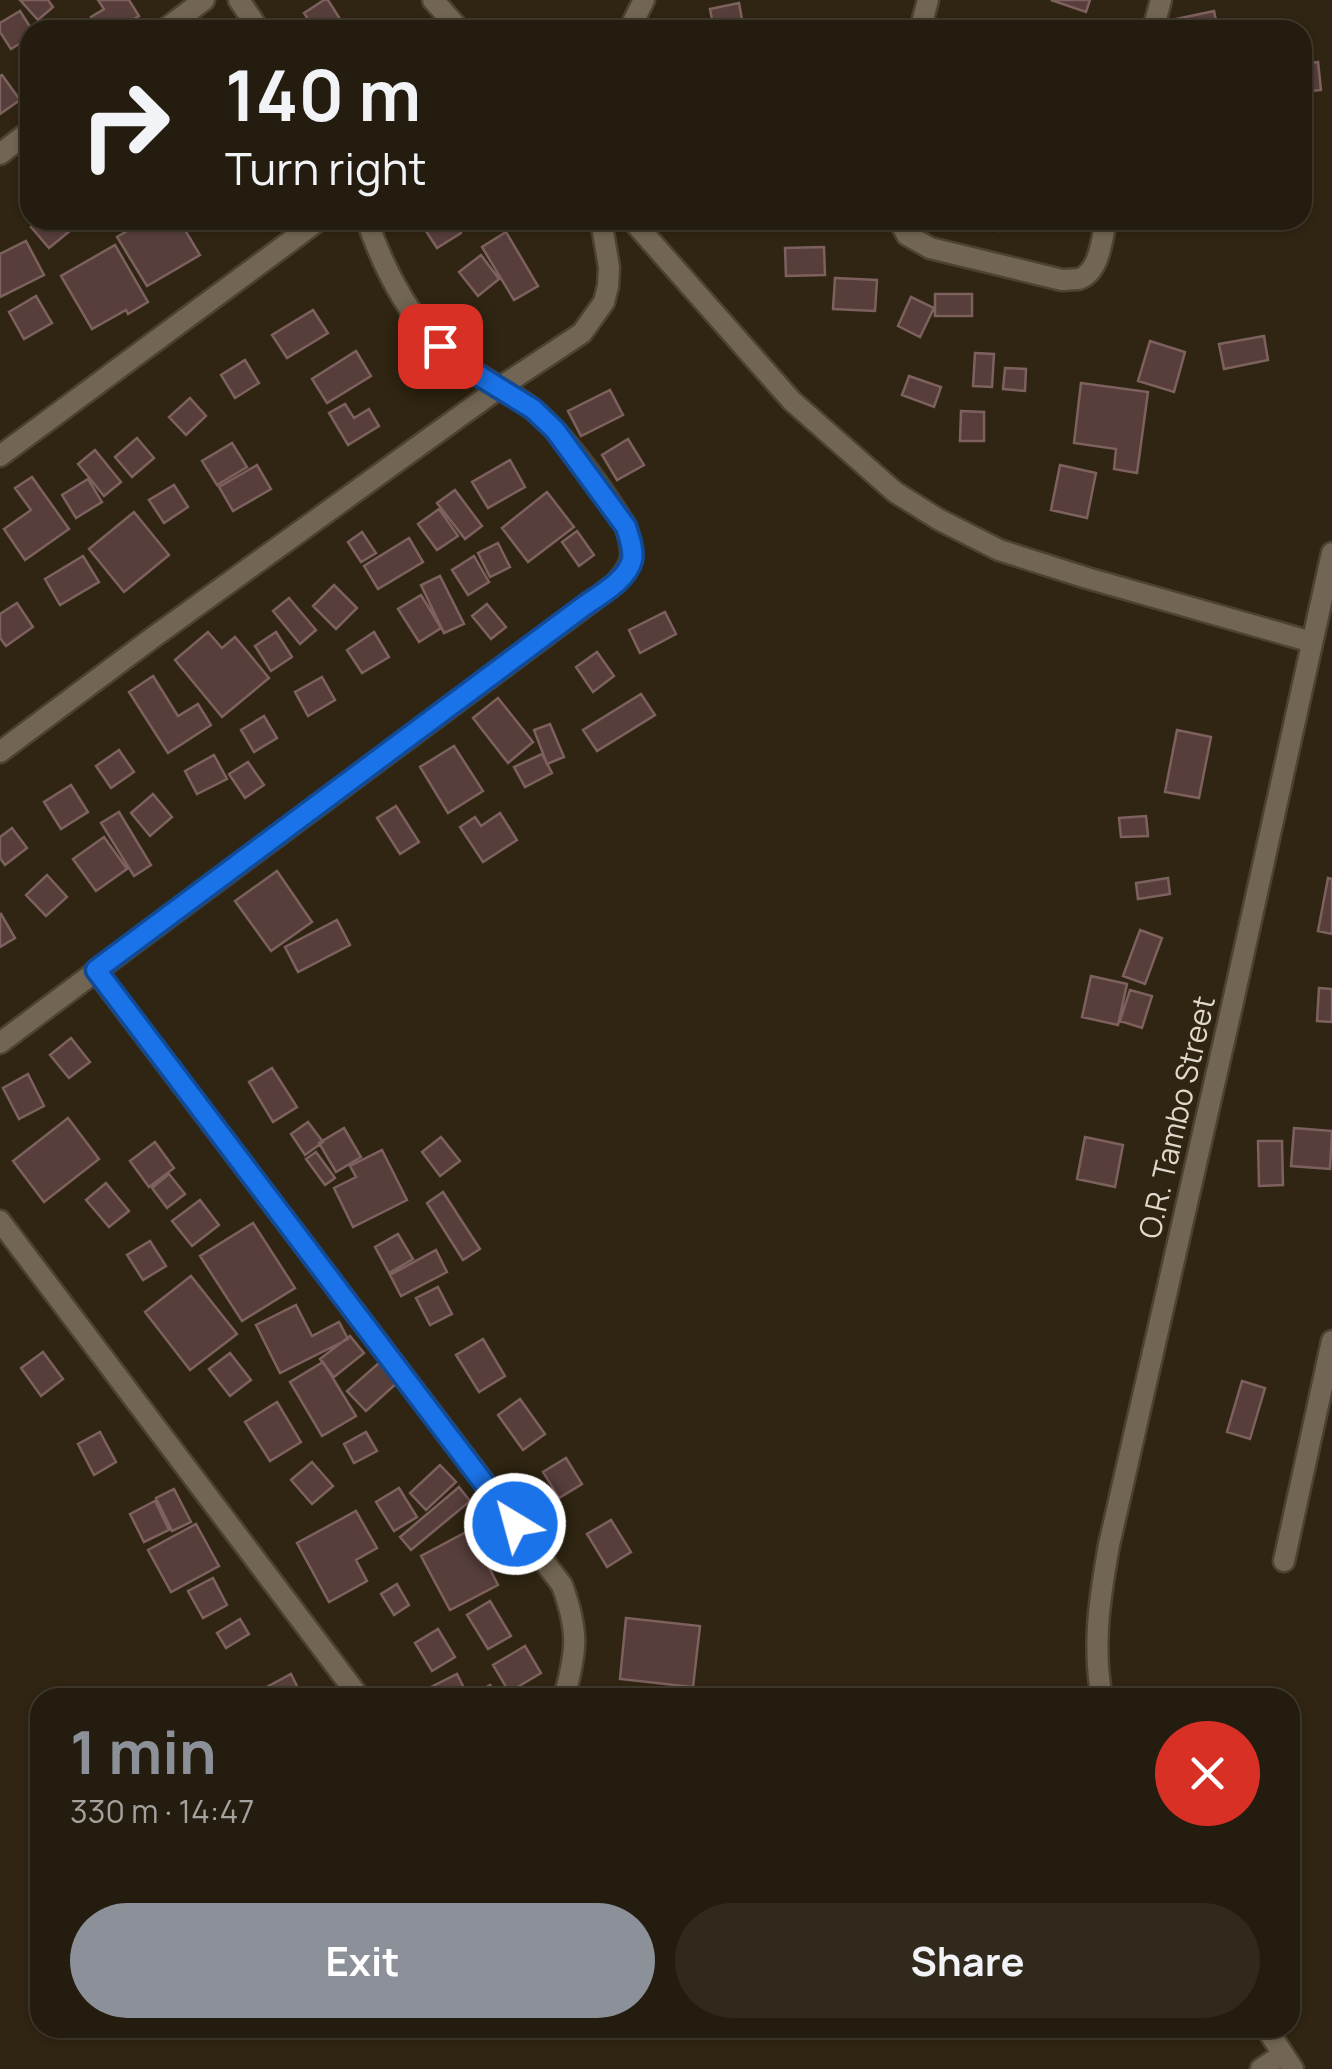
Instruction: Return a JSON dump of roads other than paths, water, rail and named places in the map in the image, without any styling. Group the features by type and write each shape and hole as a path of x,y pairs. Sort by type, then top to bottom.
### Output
{"street":[{"path":"177,20 204,0"},
{"path":"433,0 451,20"},
{"path":"0,154 20,139"},
{"path":"0,456 306,230"},
{"path":"0,1043 615,584 627,571 632,546 615,508 555,430 533,409 440,346 400,293 371,230"},
{"path":"0,752 154,636 499,388 582,333 604,302 608,286 603,230"},
{"path":"641,230 792,401 895,492 938,519 999,550 1312,642"},
{"path":"904,230 930,248 1062,280 1078,279 1089,272 1096,263 1104,230"},
{"name":"O.R. Tambo Street","path":"1101,1688 1097,1646 1099,1602 1109,1544 1332,553"},
{"path":"96,970 562,1585 574,1636 575,1658 567,1688"},
{"path":"0,1221 352,1688"},
{"path":"1284,1561 1332,1340"},
{"path":"1261,2069 1288,2061 1273,2038"}]}
